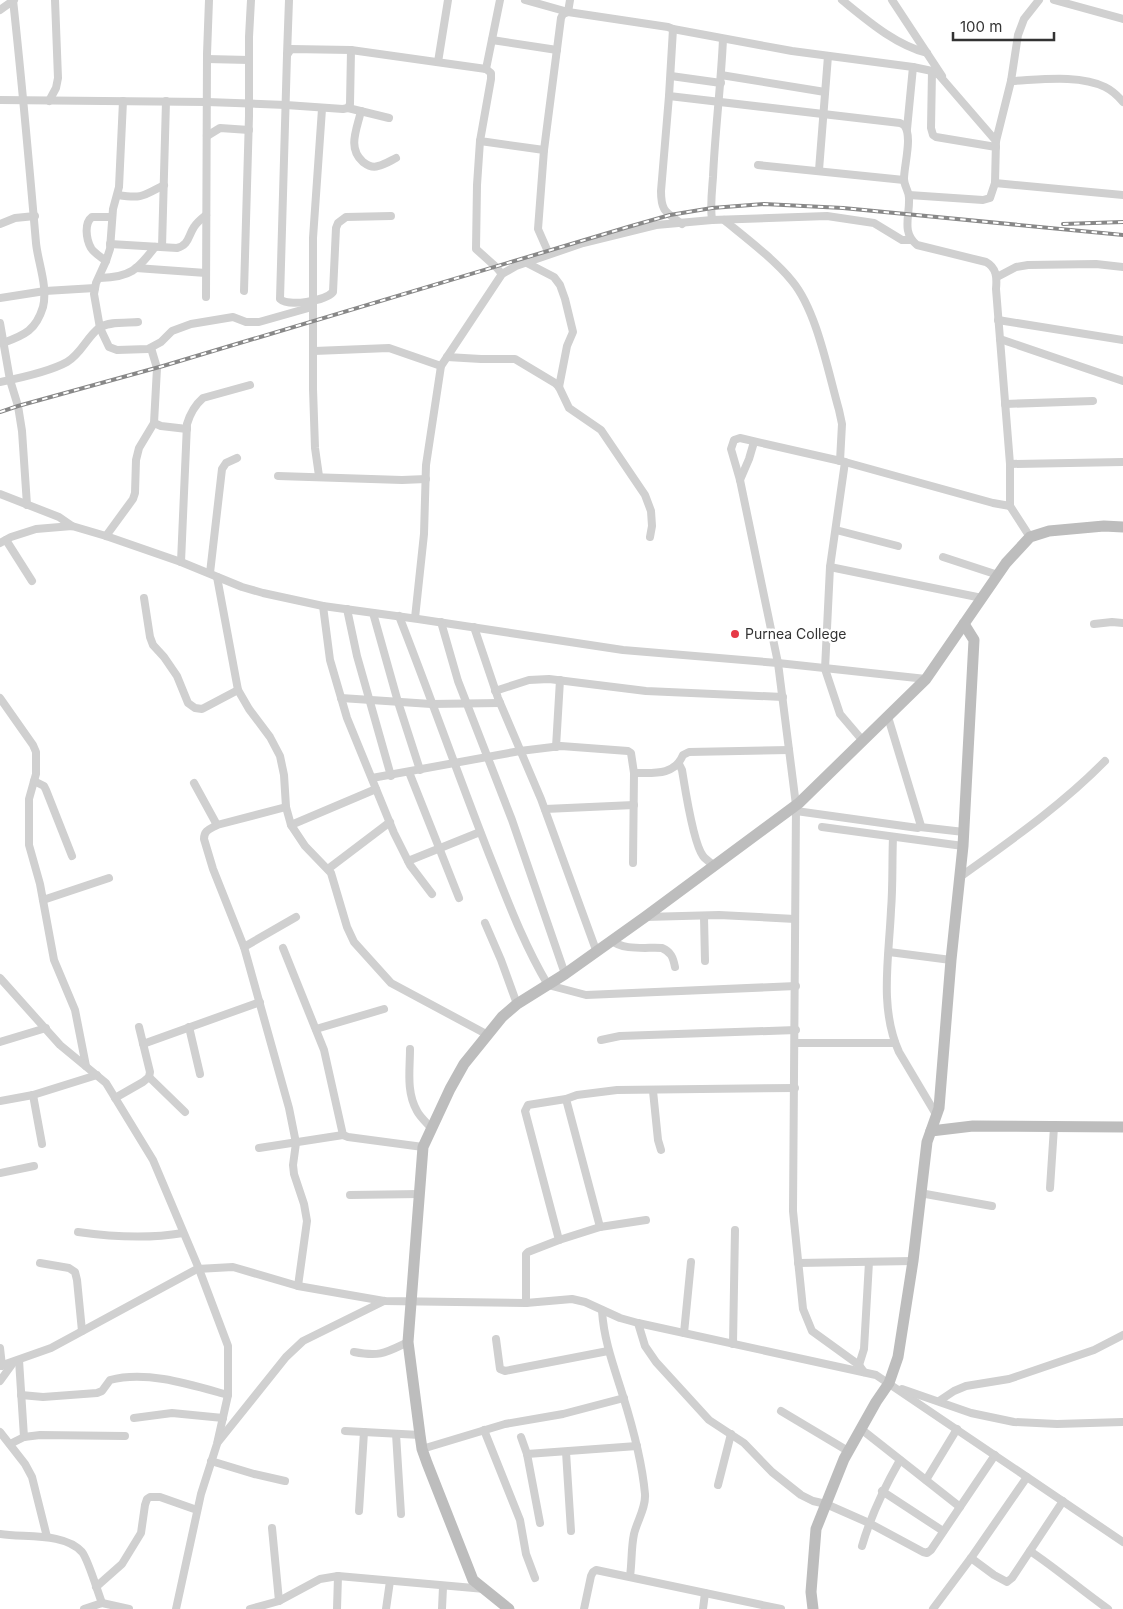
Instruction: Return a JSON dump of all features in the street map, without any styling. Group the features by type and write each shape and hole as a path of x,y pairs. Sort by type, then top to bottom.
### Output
{"street":[{"path":"0,10 13,0"},
{"path":"3,343 26,334 32,329 44,305 45,291 36,244 13,0"},
{"path":"49,101 56,88 58,78 55,0"},
{"path":"206,297 209,0"},
{"path":"244,291 251,0"},
{"path":"290,0 280,298 282,302 312,304"},
{"path":"438,62 448,0"},
{"path":"486,69 500,0"},
{"path":"525,0 568,12 668,27 723,39 932,71 939,75 949,86 996,144"},
{"path":"568,12 570,0"},
{"path":"842,0 879,29 915,50 927,53"},
{"path":"892,0 949,86"},
{"path":"909,195 983,200 990,198 995,183 996,144 1011,81 1018,35 1024,19 1039,0"},
{"path":"1054,0 1123,19"},
{"path":"548,254 538,229 544,150 562,18 563,14 568,12"},
{"path":"673,29 661,205 663,210 682,224"},
{"path":"712,220 714,155 723,39"},
{"path":"492,40 557,50"},
{"path":"287,55 291,49 350,50 486,69 491,79 480,141 476,249 502,274"},
{"path":"348,108 350,104 350,50"},
{"path":"819,170 828,56"},
{"path":"207,59 249,60"},
{"path":"913,67 904,180 905,188 909,195 907,232 911,240 917,245 986,262 992,265 997,277 998,320 1010,464 1010,506 1030,537"},
{"path":"932,71 931,128 933,135 936,137 996,144"},
{"path":"671,76 721,79 825,92"},
{"path":"1011,81 1049,79 1085,81 1108,88 1123,102"},
{"path":"669,96 900,123 907,129"},
{"path":"0,100 249,103 322,109 348,108 389,118"},
{"path":"122,101 118,195 112,217 110,244 106,261 94,294 100,328 112,349 132,350 151,348 161,342 172,331 191,324 233,317 246,322 258,322 312,304 333,292 336,228 341,219 346,217 391,216"},
{"path":"100,278 116,277 136,268 159,247 164,185 166,101"},
{"path":"318,476 313,389 312,238 322,109"},
{"path":"361,111 354,140 356,155 365,164 373,167 396,158"},
{"path":"207,136 220,128 249,130"},
{"path":"480,141 544,150"},
{"path":"758,165 904,180"},
{"path":"995,183 1123,196"},
{"path":"118,195 134,198 143,196 164,185"},
{"path":"110,244 177,248 185,245 193,228 206,215"},
{"path":"0,224 15,218 34,216"},
{"path":"416,618 424,534 426,465 441,366 502,274 525,262 583,243 656,225 712,220 827,216 874,223 902,240 911,240"},
{"path":"106,261 91,248 86,230 88,221 92,217 112,217"},
{"path":"724,220 792,281 803,297 814,321 839,410 842,424 842,461 836,530 830,567 825,669 840,714 863,741"},
{"path":"525,262 554,277 560,286 565,300 573,332 567,346 560,387"},
{"path":"997,277 1016,267 1028,265 1096,264 1123,267"},
{"path":"136,268 206,272"},
{"path":"0,298 45,291 95,288"},
{"path":"998,320 1123,339"},
{"path":"0,382 66,362 74,357 100,328 107,325 138,322"},
{"path":"0,323 10,380 18,406 22,431 27,505"},
{"path":"1000,338 1123,381"},
{"path":"106,536 133,499 135,493 136,460 139,448 154,423 157,368 151,348"},
{"path":"314,351 389,348 441,366"},
{"path":"447,357 515,359 546,376 560,387 569,408 601,430 645,495 651,511 652,526 650,537"},
{"path":"181,562 187,429 190,416 198,402 203,398 250,385"},
{"path":"1005,404 1093,401"},
{"path":"154,423 161,426 187,429"},
{"path":"864,1372 859,1365 812,1331 803,1309 793,1211 796,1030 796,808 778,663 732,449 734,440 740,438 842,461 1010,506"},
{"path":"740,480 754,442"},
{"path":"237,458 226,463 222,469 213,575 238,690 249,709 270,737 280,756 284,775 286,808 291,824 305,846 328,869 336,883 347,927 354,942 391,983 488,1035"},
{"path":"1010,464 1123,462"},
{"path":"278,476 426,479"},
{"path":"0,494 59,517 72,526 181,562 263,594 322,606 416,618 623,650 778,663 926,679"},
{"path":"32,581 3,542 36,529 72,526"},
{"path":"509,1609 473,1580 422,1449 408,1342 424,1147 450,1089 464,1064 502,1016 517,1004 565,974 796,808 926,679 1006,563 1030,537 1058,530 1123,526"},
{"path":"836,530 898,546"},
{"path":"943,557 998,575"},
{"path":"830,567 982,598"},
{"path":"144,598 150,638 153,645 177,676 188,703 194,708 202,709 238,690"},
{"path":"322,606 330,660 347,718 390,822 408,860 432,894"},
{"path":"347,609 357,656 391,776"},
{"path":"372,613 420,770"},
{"path":"399,616 453,763 521,935 548,985 586,995 796,986"},
{"path":"441,622 458,682 515,828 565,974"},
{"path":"1094,624 1112,622 1123,624"},
{"path":"813,1609 811,1592 816,1529 848,1452 861,1429 892,1385 913,1262 927,1142 938,1112 964,832 974,640 964,624"},
{"path":"474,627 500,704 545,809 596,950"},
{"path":"496,690 529,680 560,680 646,691 782,696"},
{"path":"556,747 560,680"},
{"path":"0,698 33,744 36,752 36,774 29,798 29,845 54,960 71,998 86,1066"},
{"path":"341,698 432,704 466,702 500,704"},
{"path":"888,716 921,824 920,827"},
{"path":"372,778 520,751 556,747 628,751 633,756 634,773 633,863"},
{"path":"715,866 703,856 700,850 679,764 682,755 689,752 789,750"},
{"path":"960,877 1006,844 1084,782 1104,761"},
{"path":"634,773 660,773 679,764"},
{"path":"409,772 459,898"},
{"path":"34,781 44,786 72,856"},
{"path":"194,783 217,825"},
{"path":"291,824 376,789"},
{"path":"545,809 634,805"},
{"path":"286,808 217,825 207,830 204,834 204,839 213,869 244,947 289,1108 296,1143 293,1164 294,1174 304,1204 307,1221 298,1286"},
{"path":"796,808 918,828 964,832"},
{"path":"328,869 390,822"},
{"path":"822,827 963,846"},
{"path":"408,860 480,832"},
{"path":"893,837 886,996 888,1015 895,1043 905,1064 938,1112 954,1127"},
{"path":"42,900 109,878"},
{"path":"645,917 704,917 719,915 795,919"},
{"path":"244,947 296,917"},
{"path":"704,917 705,961"},
{"path":"484,923 501,960 517,1004"},
{"path":"611,940 615,944 624,946 668,950 675,967"},
{"path":"283,948 324,1050 343,1135"},
{"path":"889,952 951,960"},
{"path":"0,978 60,1045 106,1083 116,1098 153,1160 199,1269 228,1346 228,1395 217,1444 197,1510 176,1609"},
{"path":"143,1044 260,1002"},
{"path":"316,1029 384,1009"},
{"path":"116,1098 149,1077 150,1072 138,1027"},
{"path":"189,1027 200,1074"},
{"path":"0,1042 46,1028"},
{"path":"601,1040 620,1036 796,1030"},
{"path":"795,1043 895,1043"},
{"path":"410,1049 409,1086 411,1098 417,1112 432,1129"},
{"path":"0,1101 33,1095 97,1075"},
{"path":"149,1077 185,1112"},
{"path":"559,1240 525,1111 528,1105 566,1099 577,1095 617,1090 795,1088"},
{"path":"653,1091 658,1140 661,1150"},
{"path":"33,1095 42,1144"},
{"path":"566,1099 600,1227"},
{"path":"931,1131 972,1126 1123,1126"},
{"path":"1050,1188 1054,1126"},
{"path":"260,1148 343,1135 424,1147"},
{"path":"0,1173 34,1166"},
{"path":"920,1193 992,1206"},
{"path":"350,1195 420,1194"},
{"path":"526,1303 526,1254 528,1252 600,1227 646,1220"},
{"path":"733,1344 735,1230"},
{"path":"78,1232 109,1237 161,1237 183,1233"},
{"path":"684,1333 691,1262"},
{"path":"859,1365 864,1349 869,1262"},
{"path":"798,1263 913,1262"},
{"path":"40,1263 69,1268 75,1272 82,1330"},
{"path":"0,1348 1,1366 16,1362 51,1348 199,1269 233,1267 298,1286 384,1301 526,1303 572,1299 585,1302 602,1311 638,1324 876,1375 1123,1542"},
{"path":"217,1444 286,1357 302,1341 384,1301"},
{"path":"602,1311 603,1330 608,1351 624,1398 637,1446 645,1497 634,1535 630,1576"},
{"path":"638,1324 645,1346 656,1362 709,1420 744,1443 772,1472 801,1495 869,1523 927,1553 995,1455"},
{"path":"939,1401 966,1386 1009,1379 1085,1353 1123,1335"},
{"path":"496,1338 500,1369 505,1371 608,1351"},
{"path":"354,1352 370,1355 382,1354 408,1342"},
{"path":"0,1381 16,1362"},
{"path":"16,1362 24,1437"},
{"path":"21,1395 43,1397 98,1393 102,1391 110,1380 119,1378 161,1378 228,1395"},
{"path":"892,1385 971,1413 1014,1422 1057,1424 1123,1422"},
{"path":"422,1449 505,1424 563,1414 624,1398"},
{"path":"781,1411 848,1452"},
{"path":"134,1418 172,1413 223,1418"},
{"path":"861,1429 960,1507"},
{"path":"926,1480 957,1429"},
{"path":"484,1430 520,1520 526,1554 535,1578"},
{"path":"0,1432 25,1464 32,1477 47,1537"},
{"path":"345,1432 420,1435"},
{"path":"360,1511 364,1432"},
{"path":"396,1434 401,1514"},
{"path":"718,1485 731,1434"},
{"path":"10,1444 24,1437 40,1435 125,1436"},
{"path":"521,1437 527,1454 540,1523"},
{"path":"527,1454 637,1446"},
{"path":"566,1452 571,1531"},
{"path":"862,1546 882,1492 900,1460"},
{"path":"211,1461 254,1474 286,1480"},
{"path":"932,1609 971,1558 1027,1476"},
{"path":"882,1492 943,1531"},
{"path":"96,1586 122,1564 141,1533 147,1499 150,1497 160,1497 197,1510"},
{"path":"971,1558 994,1576 1007,1582 1012,1578 1063,1501"},
{"path":"272,1528 279,1601"},
{"path":"0,1534 47,1537 74,1545 83,1553 102,1603"},
{"path":"1030,1550 1108,1609"},
{"path":"584,1609 593,1572 596,1570 781,1609"},
{"path":"255,1608 279,1601 320,1579 338,1576 485,1589"},
{"path":"337,1609 338,1576"},
{"path":"386,1609 390,1581"},
{"path":"442,1609 443,1586"},
{"path":"703,1609 705,1592"},
{"path":"84,1609 102,1603 129,1609"}],"railway":[{"path":"0,412 163,366 628,227 670,215 712,208 764,204 843,208 1123,235"},
{"path":"1063,224 1123,222"}],"place":[{"name":"Purnea College","path":"735,634"}]}
